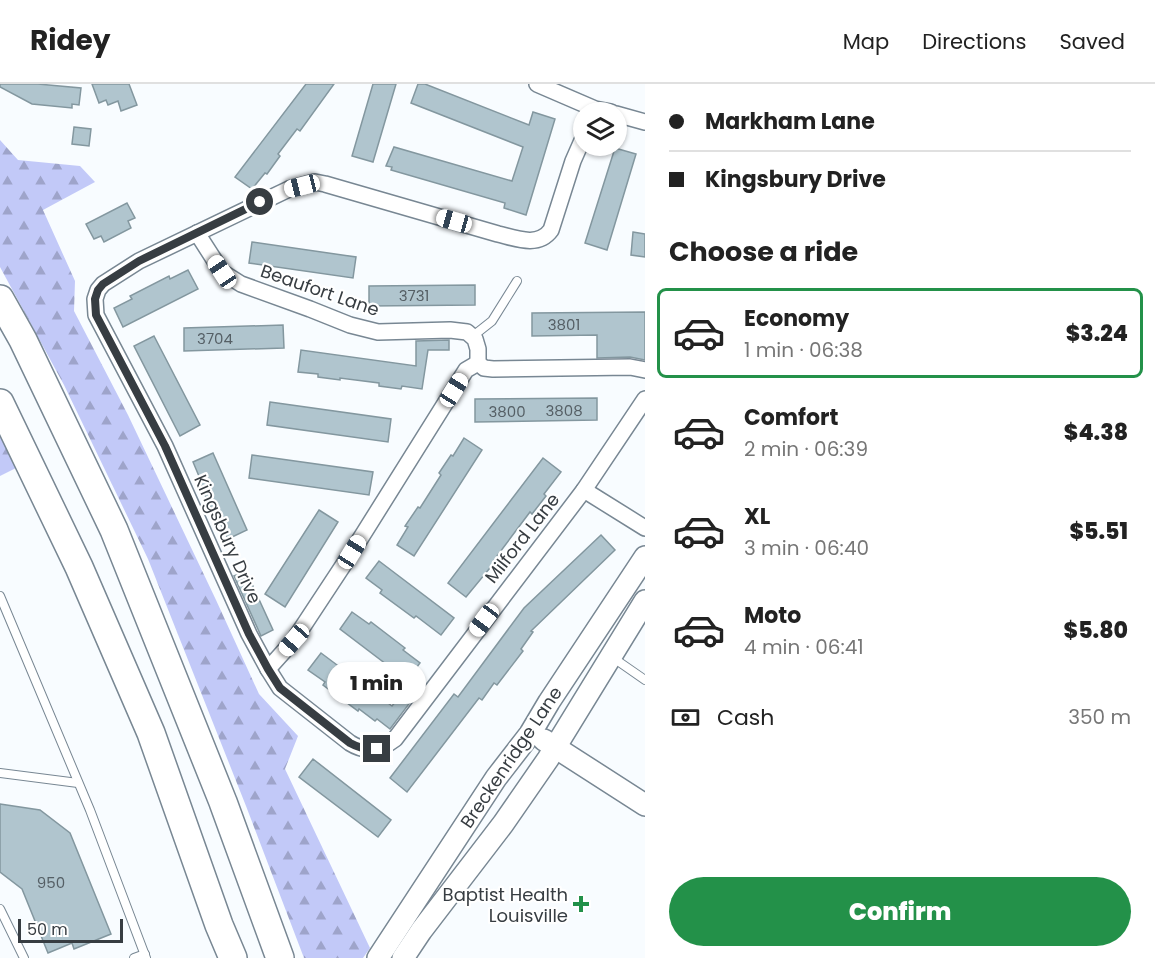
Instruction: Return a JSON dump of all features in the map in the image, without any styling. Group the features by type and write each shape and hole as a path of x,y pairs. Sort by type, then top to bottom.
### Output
{"highway":[{"path":"0,299 23,339 114,530 223,802 279,958"},
{"path":"0,403 79,567 151,733 219,925 233,958"}],"main road":[{"name":"Breckenridge Lane","path":"378,958 645,557"},
{"name":"Breckenridge Lane","path":"403,958 556,747 645,601"},
{"path":"531,731 645,805"}],"street":[{"path":"537,84 575,102"},
{"path":"627,117 645,122"},
{"path":"197,232 289,189 315,182 498,234 534,241 547,235 551,230 575,156"},
{"name":"Kingsbury Drive","path":"197,232 139,261 103,284 95,299 96,315 165,446 249,634 280,688 356,747 367,750 377,749"},
{"name":"Beaufort Lane","path":"197,232 222,272 261,292 350,325 378,332 450,330 467,332 473,336"},
{"path":"473,336 478,349 478,363"},
{"path":"268,669 294,640 466,370 478,363"},
{"path":"478,363 484,368 493,369 630,367 645,370"},
{"name":"Milford Lane","path":"377,749 395,739 584,490 645,399"},
{"path":"584,490 645,528"}],"lane":[{"path":"473,336 492,321 517,281"},
{"path":"0,596 78,783 145,956 134,958"},
{"path":"612,657 645,680"},
{"path":"0,773 78,783"},
{"path":"0,909 24,958"}],"green space":[{"path":"0,140 18,160 80,166 95,182 43,210 75,281 74,311 128,415 259,694 298,736 285,769 370,948 363,958 304,958 148,559 64,385 0,267"},
{"path":"0,425 18,467 0,476"}],"building":[{"path":"0,84 38,84 81,88 79,105 72,104 72,108 32,104 0,87"},
{"path":"92,84 129,84 137,105 121,111 118,101 108,105 106,100 99,103"},
{"path":"306,84 334,84 300,131 297,129 278,154 280,156 267,174 265,173 252,189 235,177"},
{"path":"373,84 396,84 373,162 352,156"},
{"path":"418,84 425,84 529,125 533,112 555,119 526,215 504,208 505,203 391,170 392,167 386,166 394,147 512,181 523,147 411,103"},
{"path":"74,127 91,129 89,146 72,144"},
{"path":"627,151 636,154 607,250 585,243 612,156 627,156"},
{"path":"127,203 135,218 128,221 131,228 104,242 101,236 94,239 86,224"},
{"path":"633,232 645,234 645,257 631,255"},
{"path":"252,242 356,257 353,278 249,263"},
{"path":"188,270 198,289 123,327 114,308 132,299 130,296 169,276 170,279"},
{"path":"475,285 475,305 369,306 369,286"},
{"path":"645,312 645,360 630,357 597,358 597,335 532,336 532,313"},
{"path":"283,325 284,348 184,351 184,328"},
{"path":"154,336 200,425 180,436 134,346"},
{"path":"449,340 449,350 428,350 422,389 379,386 379,383 340,378 340,380 298,372 301,350 416,366 416,341"},
{"path":"597,398 597,420 475,422 475,399"},
{"path":"270,402 391,419 388,442 267,425"},
{"path":"464,438 482,450 414,556 397,545 408,527 405,526 418,507 420,508 441,475 439,473"},
{"path":"213,453 247,530 228,539 199,482 201,481 193,462"},
{"path":"252,455 373,472 369,495 249,478"},
{"path":"543,458 561,472 544,494 546,496 532,514 530,512 497,556 499,557 466,597 448,583"},
{"path":"319,510 338,522 285,607 265,594"},
{"path":"601,535 615,550 531,631 533,632 521,649 523,651 497,685 494,683 482,700 479,698 407,792 390,778 454,694 458,697 524,608"},
{"path":"379,561 454,618 441,635 380,593 382,590 366,578"},
{"path":"246,571 273,630 261,636 234,576"},
{"path":"352,612 369,624 371,622 405,648 403,650 420,663 407,680 340,629"},
{"path":"321,653 392,706 412,681 421,688 390,729 377,719 375,721 359,709 358,711 323,685 325,682 308,670"},
{"path":"313,759 391,820 378,837 299,777"},
{"path":"0,804 40,810 70,833 111,934 74,949 72,943 48,953 22,889 0,872"}],"place":[{"name":"Baptist Health Louisville","path":"581,904"}],"route":[{"path":"260,202 139,261 103,284 98,290 94,303 96,315 165,446 249,634 280,688 356,747 367,750 377,749"}]}
